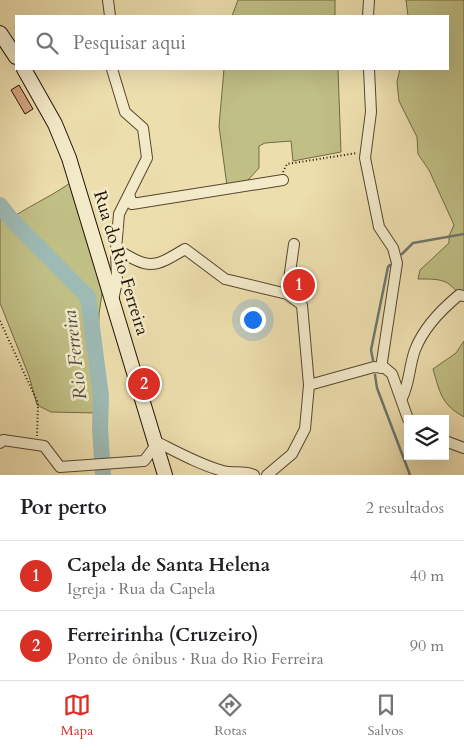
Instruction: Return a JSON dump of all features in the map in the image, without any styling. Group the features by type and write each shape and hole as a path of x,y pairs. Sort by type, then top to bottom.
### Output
{"street":[{"path":"108,0 110,15"},
{"path":"368,15 369,0"},
{"path":"0,33 15,56"},
{"name":"Rua do Rio Ferreira","path":"25,70 55,124 69,158 165,475"},
{"path":"112,70 125,112 144,128 147,158 119,214 116,249 117,282 113,300"},
{"path":"369,70 371,112 365,158 379,227 393,248 397,263 381,368"},
{"path":"129,194 132,204 283,180"},
{"path":"287,294 294,244"},
{"path":"116,249 142,264 160,263 185,249 225,279 287,294 302,304 309,385 305,429 292,454 267,475"},
{"path":"402,398 408,385 416,349 448,304 459,295 464,296"},
{"path":"309,385 374,367 385,368 392,374 407,415"},
{"path":"0,443 3,440 44,446 60,471 79,464 144,462 156,443 224,472 246,471 254,475"},
{"path":"449,442 464,448"}],"path":[{"path":"283,180 283,171 287,164 366,152"},
{"path":"0,321 38,403 37,444"}],"shaded area":[{"path":"238,0 335,0 335,15 232,15"},
{"path":"406,0 464,0 464,302 454,289 445,282 434,279 418,279 420,270 449,243 449,236 454,225 429,170 418,154 417,137 399,101 397,82 400,70 449,70 449,15 408,15"},
{"path":"224,70 338,70 341,152 293,161 291,141 265,143 259,146 259,168 248,180 227,186 219,126"},
{"path":"70,183 103,287 99,314 96,413 51,412 37,405 29,376 0,303 0,216 6,222"},
{"path":"464,341 464,417 446,402 433,369 456,353"}],"building":[{"path":"19,85 33,109 25,114 11,90"}],"waterway":[{"name":"Rio Ferreira","path":"0,205 11,219 88,297 101,396 100,428 103,475"},
{"path":"402,254 413,243 464,234"},
{"path":"373,360 371,350 388,267 390,265"},
{"path":"375,375 377,388 410,475"}],"place":[{"name":"Capela de Santa Helena","path":"299,285"},
{"name":"Ferreirinha (Cruzeiro)","path":"144,384"}]}
